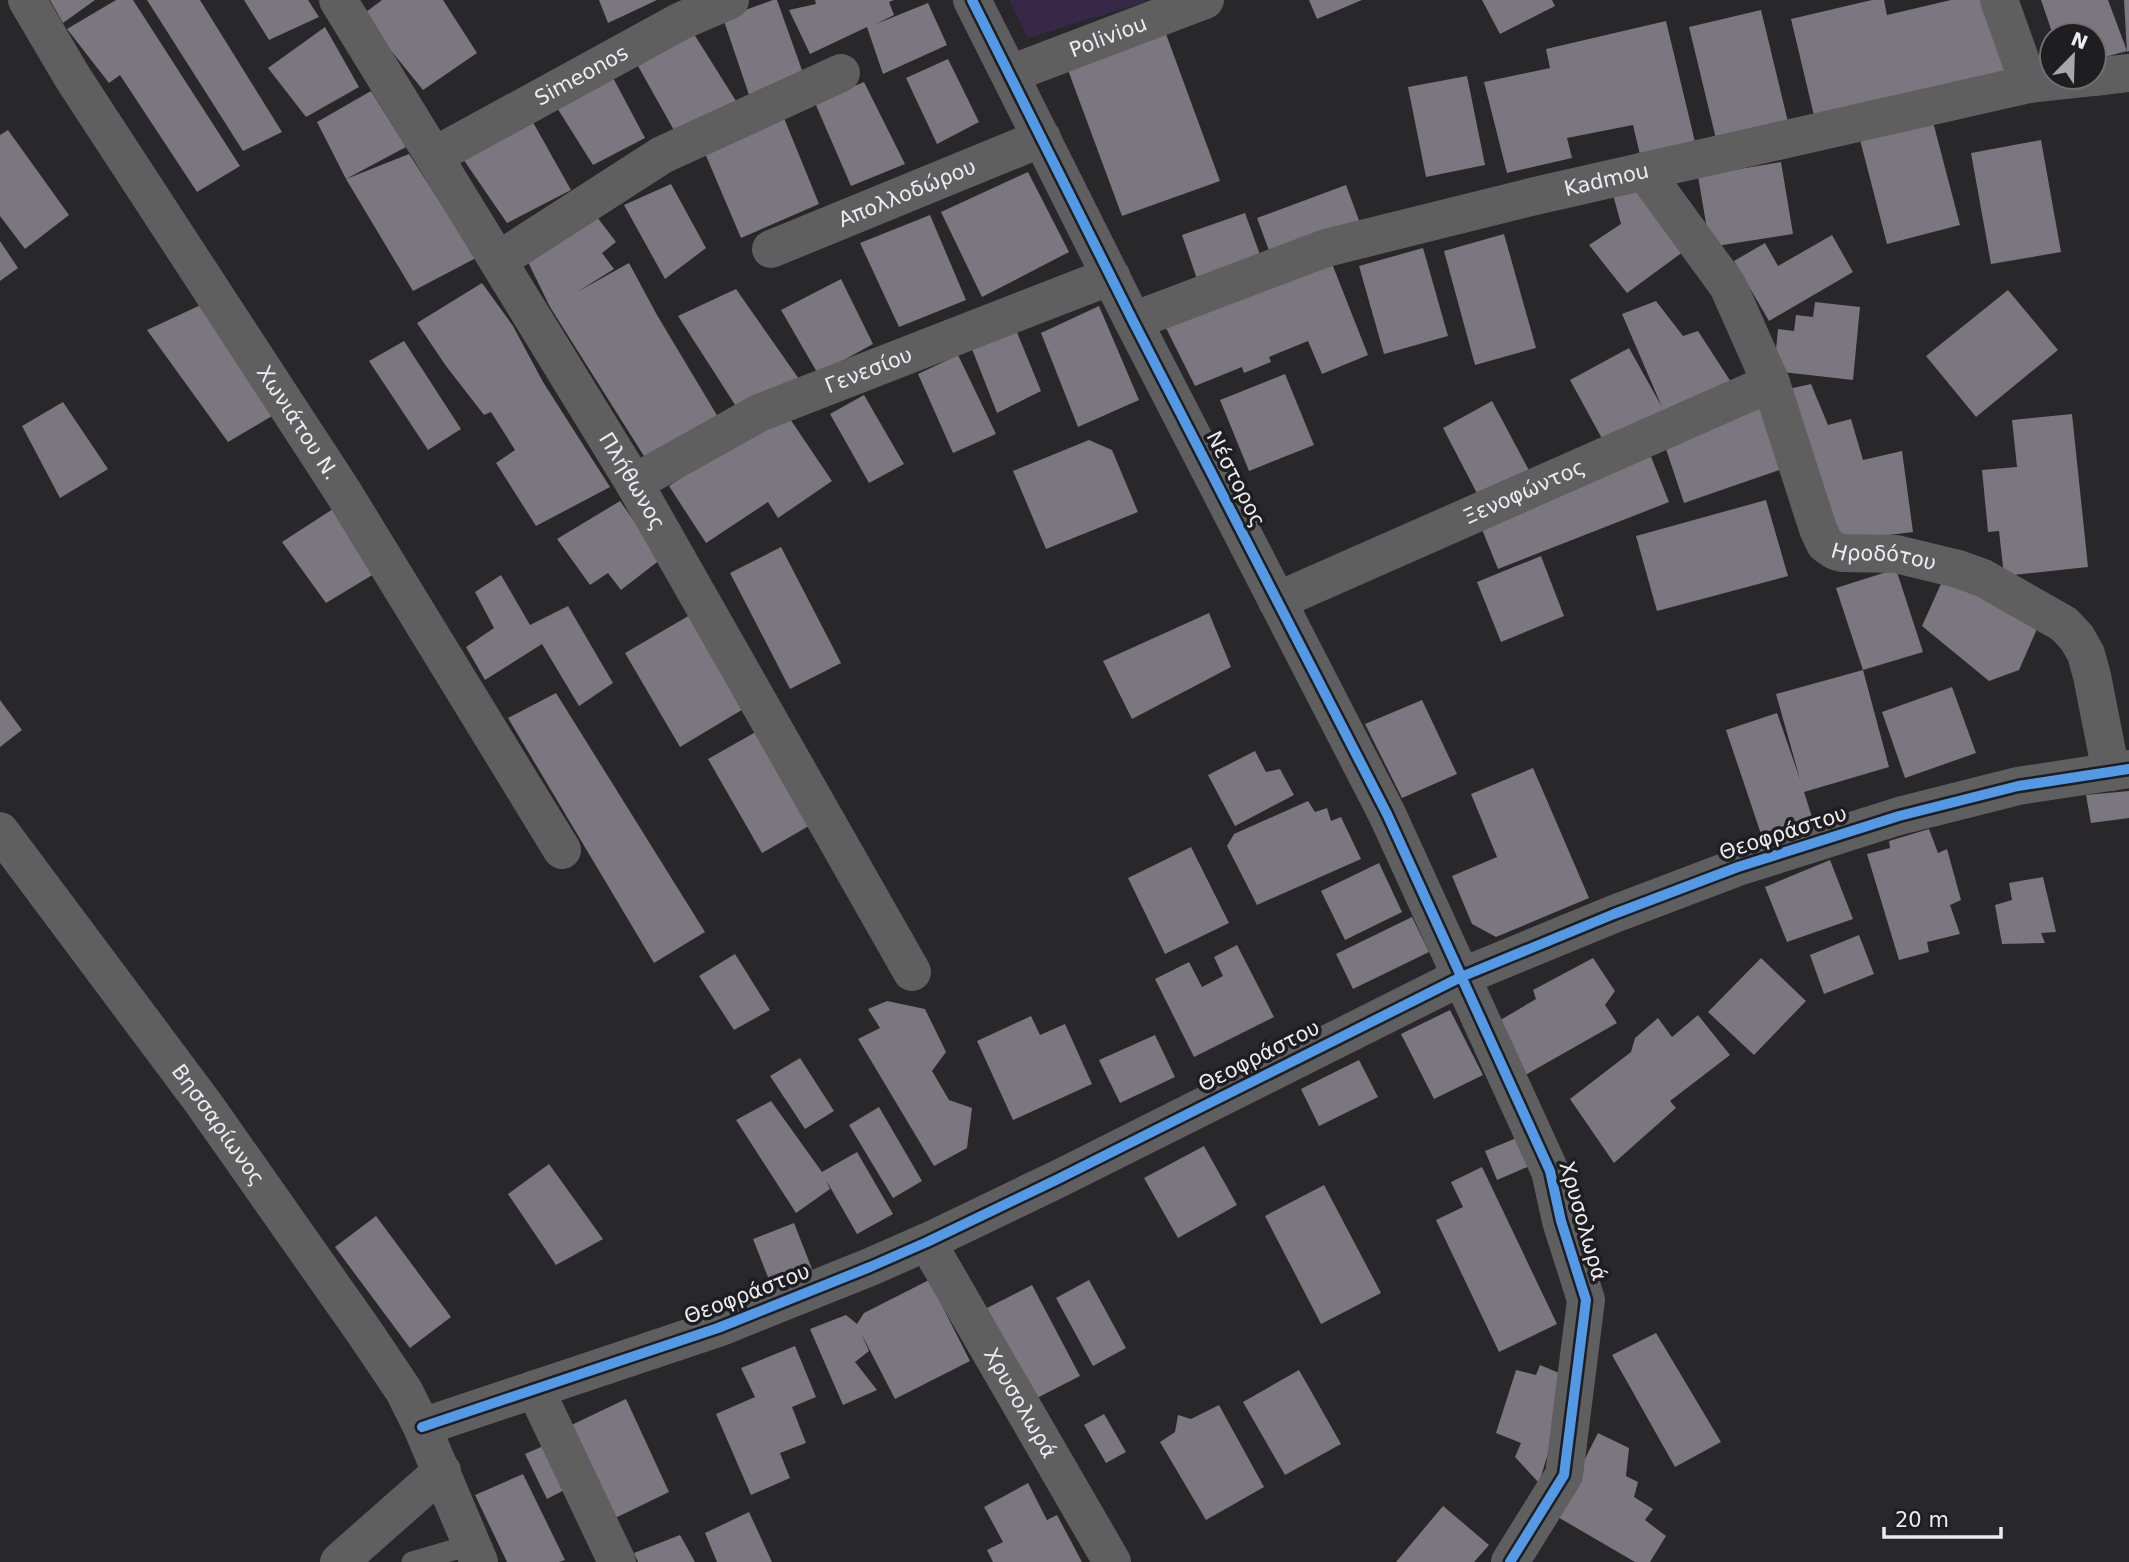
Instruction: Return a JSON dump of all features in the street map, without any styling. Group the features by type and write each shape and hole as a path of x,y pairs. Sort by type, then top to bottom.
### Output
{"street":[{"name":"Χωνιάτου Ν.","path":"27,0 73,78 343,492 562,850"},
{"name":"Πλήθωνος","path":"338,0 634,483 912,972"},
{"name":"Simeonos","path":"434,156 681,21 730,0"},
{"name":"Νέστορος","path":"972,0 1133,321 1387,814 1461,977"},
{"name":"Poliviou","path":"1010,74 1165,8 1205,0"},
{"path":"1999,0 2029,84"},
{"path":"499,260 662,155 841,73"},
{"name":"Kadmou","path":"2108,75 2129,73"},
{"name":"Kadmou","path":"1133,321 1326,248 1535,196 2038,83"},
{"name":"Απολλοδώρου","path":"771,249 1042,138"},
{"name":"Ηροδότου","path":"1644,171 1728,286 1771,383 1825,544 1842,554 1896,554 1958,569 1983,578 2064,624 2086,653 2120,770"},
{"name":"Γενεσίου","path":"634,483 759,413 1111,276"},
{"name":"Ξενοφώντος","path":"1277,601 1771,383"},
{"name":"Θεοφράστου","path":"422,1427 718,1328 927,1242 1461,977 1614,914 1762,859 1899,816 2018,786 2120,770"},
{"name":"Βησσαρίωνος","path":"0,831 204,1104 404,1391 442,1471 475,1554"},
{"name":"Χρυσολωρά","path":"1461,977 1550,1171 1561,1221 1586,1300 1564,1475 1510,1562"},
{"name":"Χρυσολωρά","path":"927,1242 1112,1562"},
{"path":"535,1389 617,1562"},
{"path":"339,1562 442,1471"}],"lane":[{"path":"412,1562 475,1554"}],"shaded area":[{"path":"1009,0 1144,0 1145,2 1028,38"}],"building":[{"path":"50,0 95,0 63,23"},
{"path":"116,0 133,0 240,166 197,192 120,75 109,83 67,29"},
{"path":"147,0 200,0 282,132 243,151"},
{"path":"244,0 308,0 319,17 269,40"},
{"path":"382,0 443,0 477,53 423,90 362,15"},
{"path":"599,0 657,0 608,23"},
{"path":"777,0 803,73 749,95 723,18"},
{"path":"815,0 894,0 889,2 894,15 876,24 928,3 947,45 883,74 867,27 810,54 789,10 816,4"},
{"path":"1309,0 1362,0 1317,19"},
{"path":"1482,0 1552,0 1555,6 1500,34"},
{"path":"1872,0 1884,0 1887,15 1951,0 1991,0 2012,83 1816,124 1791,19"},
{"path":"2041,0 2108,0 2127,51 2108,56 2108,21 2048,21"},
{"path":"2124,0 2129,0 2127,52"},
{"path":"1761,10 1789,126 1717,143 1689,27"},
{"path":"1666,21 1696,146 1641,159 1633,125 1567,138 1572,158 1507,173 1484,82 1550,68 1546,49"},
{"path":"325,27 359,87 306,117 268,68"},
{"path":"694,34 736,101 675,132 638,66"},
{"path":"1166,34 1220,181 1122,216 1068,70"},
{"path":"948,59 979,122 937,144 906,78"},
{"path":"610,72 645,138 593,165 554,103"},
{"path":"1467,76 1485,165 1426,177 1408,87"},
{"path":"864,82 905,164 851,186 815,103"},
{"path":"371,91 406,147 346,179 317,122"},
{"path":"530,117 571,190 507,223 461,156"},
{"path":"784,118 819,204 741,238 704,151"},
{"path":"1932,118 1960,225 1887,244 1859,136"},
{"path":"8,130 69,215 25,249 0,216 0,135"},
{"path":"2041,140 2061,252 1991,264 1971,153"},
{"path":"409,154 476,258 413,291 346,179"},
{"path":"1781,162 1793,234 1710,247 1698,176"},
{"path":"1028,172 1069,252 982,297 941,212"},
{"path":"1646,181 1687,249 1627,293 1589,245 1621,224 1612,191"},
{"path":"671,184 706,248 665,279 624,205"},
{"path":"1346,185 1360,223 1271,256 1257,218"},
{"path":"594,213 616,242 602,253 614,269 577,292 629,263 721,422 649,464 550,307 527,260"},
{"path":"1245,213 1263,263 1199,285 1182,235"},
{"path":"930,215 966,300 899,327 860,243"},
{"path":"1504,234 1536,348 1475,365 1444,251"},
{"path":"1832,235 1853,272 1769,321 1734,261 1765,243 1778,266"},
{"path":"0,241 18,268 0,281"},
{"path":"1423,248 1448,336 1384,354 1359,266"},
{"path":"1331,261 1368,355 1322,374 1308,341 1269,357 1271,362 1244,373 1242,367 1195,386 1162,320"},
{"path":"841,279 873,344 818,374 781,310"},
{"path":"482,283 513,326 543,382 610,487 536,526 496,463 515,450 491,412 484,415 417,323"},
{"path":"736,289 799,379 739,411 678,316"},
{"path":"2008,290 2058,350 1976,417 1926,356"},
{"path":"1656,301 1683,336 1698,331 1731,382 1605,444 1570,380 1629,348 1662,407 1622,314"},
{"path":"1815,302 1860,307 1853,380 1774,371 1778,329 1794,331 1796,315 1813,317"},
{"path":"205,303 272,416 228,442 147,330"},
{"path":"1099,306 1139,400 1078,427 1041,333"},
{"path":"1016,330 1041,391 997,413 972,349"},
{"path":"404,341 461,429 428,450 369,361"},
{"path":"958,355 996,434 953,453 918,374"},
{"path":"1285,374 1314,445 1249,471 1220,400"},
{"path":"1811,384 1828,425 1851,419 1863,460 1902,451 1913,532 1840,541 1784,390"},
{"path":"864,395 904,464 869,483 830,414"},
{"path":"1761,400 1785,468 1684,503 1661,434"},
{"path":"1492,401 1532,476 1482,503 1443,428"},
{"path":"63,402 108,469 60,498 22,426"},
{"path":"784,410 832,481 778,518 768,502 706,543 669,486"},
{"path":"2072,414 2088,567 2004,576 1999,531 1988,532 1982,470 2017,467 2012,420"},
{"path":"1089,440 1112,450 1138,512 1046,549 1013,471"},
{"path":"1648,449 1669,502 1498,569 1479,522"},
{"path":"1766,500 1788,576 1657,611 1636,536"},
{"path":"620,501 661,559 621,590 608,573 590,585 557,539"},
{"path":"336,507 374,574 326,603 282,542"},
{"path":"781,547 841,663 790,689 730,573"},
{"path":"1541,556 1564,616 1501,642 1477,582"},
{"path":"1896,569 1923,652 1863,670 1836,588"},
{"path":"501,575 530,625 568,606 613,683 579,706 542,644 485,680 466,647 494,628 475,592"},
{"path":"1945,575 2037,629 2019,670 1989,681 1922,626"},
{"path":"1209,613 1231,667 1132,719 1103,661"},
{"path":"690,615 745,708 680,747 625,653"},
{"path":"1863,670 1889,767 1804,792 1812,817 1761,834 1726,730 1777,713 1800,779 1776,694"},
{"path":"1952,687 1976,753 1905,778 1882,712"},
{"path":"556,693 705,932 654,963 508,718"},
{"path":"0,700 22,730 0,747"},
{"path":"1422,700 1457,774 1402,798 1365,724"},
{"path":"761,729 814,823 762,853 708,759"},
{"path":"1255,751 1266,772 1280,769 1294,795 1235,826 1208,775"},
{"path":"1533,768 1589,898 1496,937 1472,924 1452,876 1497,857 1471,794"},
{"path":"2129,791 2129,818 2091,823 2086,795"},
{"path":"1308,801 1315,812 1327,808 1331,821 1341,817 1361,859 1257,905 1227,846 1234,834"},
{"path":"1929,829 1938,853 1947,849 1961,900 1950,905 1960,934 1927,942 1929,952 1899,960 1867,854 1890,848 1889,841"},
{"path":"1191,847 1229,923 1165,954 1128,878"},
{"path":"1830,860 1853,919 1787,942 1765,887"},
{"path":"1379,863 1402,912 1345,940 1321,891"},
{"path":"2043,877 2056,932 2041,933 2045,943 2002,944 1995,905 2012,900 2009,883"},
{"path":"1412,917 1429,952 1353,989 1336,954"},
{"path":"1859,935 1874,974 1824,994 1810,955"},
{"path":"1237,945 1274,1017 1194,1057 1155,979 1189,962 1202,987 1223,976 1214,957"},
{"path":"735,954 770,1010 734,1030 699,976"},
{"path":"1593,958 1615,991 1605,1005 1617,1023 1520,1078 1492,1025 1536,999 1533,990"},
{"path":"1761,958 1806,1001 1754,1055 1708,1012"},
{"path":"887,1001 925,1009 946,1052 932,1071 949,1100 972,1108 967,1148 934,1166 858,1039 880,1028 868,1009"},
{"path":"1450,1010 1483,1075 1434,1099 1401,1034"},
{"path":"1698,1015 1730,1055 1670,1101 1676,1108 1614,1163 1570,1099 1631,1052 1635,1038 1658,1018 1672,1037"},
{"path":"1031,1016 1040,1035 1065,1024 1092,1084 1013,1120 977,1041"},
{"path":"1155,1035 1175,1077 1120,1103 1099,1060"},
{"path":"800,1058 834,1111 805,1129 770,1076"},
{"path":"1359,1060 1378,1097 1319,1126 1301,1089"},
{"path":"771,1101 822,1172 857,1152 893,1214 857,1234 826,1180 830,1189 796,1213 736,1120"},
{"path":"879,1107 922,1181 893,1198 849,1125"},
{"path":"1519,1137 1532,1165 1497,1180 1485,1151"},
{"path":"1204,1146 1237,1205 1178,1238 1144,1178"},
{"path":"549,1164 603,1239 556,1265 508,1194"},
{"path":"1482,1167 1557,1324 1499,1352 1436,1220 1463,1207 1451,1182"},
{"path":"1324,1185 1381,1293 1321,1324 1265,1216"},
{"path":"376,1216 451,1317 410,1348 335,1247"},
{"path":"794,1223 812,1269 771,1285 753,1239"},
{"path":"929,1280 970,1361 895,1399 861,1333 869,1351 855,1362 877,1390 843,1405 810,1329 846,1315 857,1324 864,1313"},
{"path":"1089,1280 1126,1348 1093,1366 1056,1298"},
{"path":"1032,1285 1080,1376 1033,1400 987,1308"},
{"path":"1656,1333 1721,1442 1675,1467 1612,1355"},
{"path":"795,1346 816,1397 792,1407 806,1443 780,1453 790,1478 751,1495 716,1414 755,1397 741,1368"},
{"path":"1540,1365 1571,1378 1539,1483 1515,1457 1521,1443 1496,1433 1516,1370 1536,1375"},
{"path":"1299,1370 1341,1444 1285,1475 1243,1402"},
{"path":"626,1399 669,1492 607,1522 561,1430"},
{"path":"1219,1405 1264,1487 1206,1520 1160,1442 1175,1432 1178,1415 1191,1419"},
{"path":"1104,1414 1126,1452 1106,1463 1084,1425"},
{"path":"1598,1433 1629,1448 1626,1476 1638,1482 1634,1497 1653,1509 1645,1520 1666,1536 1650,1562 1635,1562 1556,1516"},
{"path":"550,1443 572,1486 547,1499 525,1454"},
{"path":"523,1474 565,1560 507,1562 475,1495"},
{"path":"1028,1483 1047,1520 1057,1515 1082,1562 993,1562 987,1550 1003,1542 984,1507"},
{"path":"1443,1506 1489,1545 1474,1562 1396,1562"},
{"path":"749,1512 772,1562 717,1562 705,1533"},
{"path":"680,1535 695,1562 638,1562 634,1553"}],"cycle path":[{"path":"972,0 1133,321 1387,814 1550,1171 1561,1221 1586,1300 1564,1475 1510,1562"},
{"path":"422,1427 718,1328 870,1267 1058,1179 1461,977 1614,914 1738,867 1899,816 2018,786 2129,769"}]}
